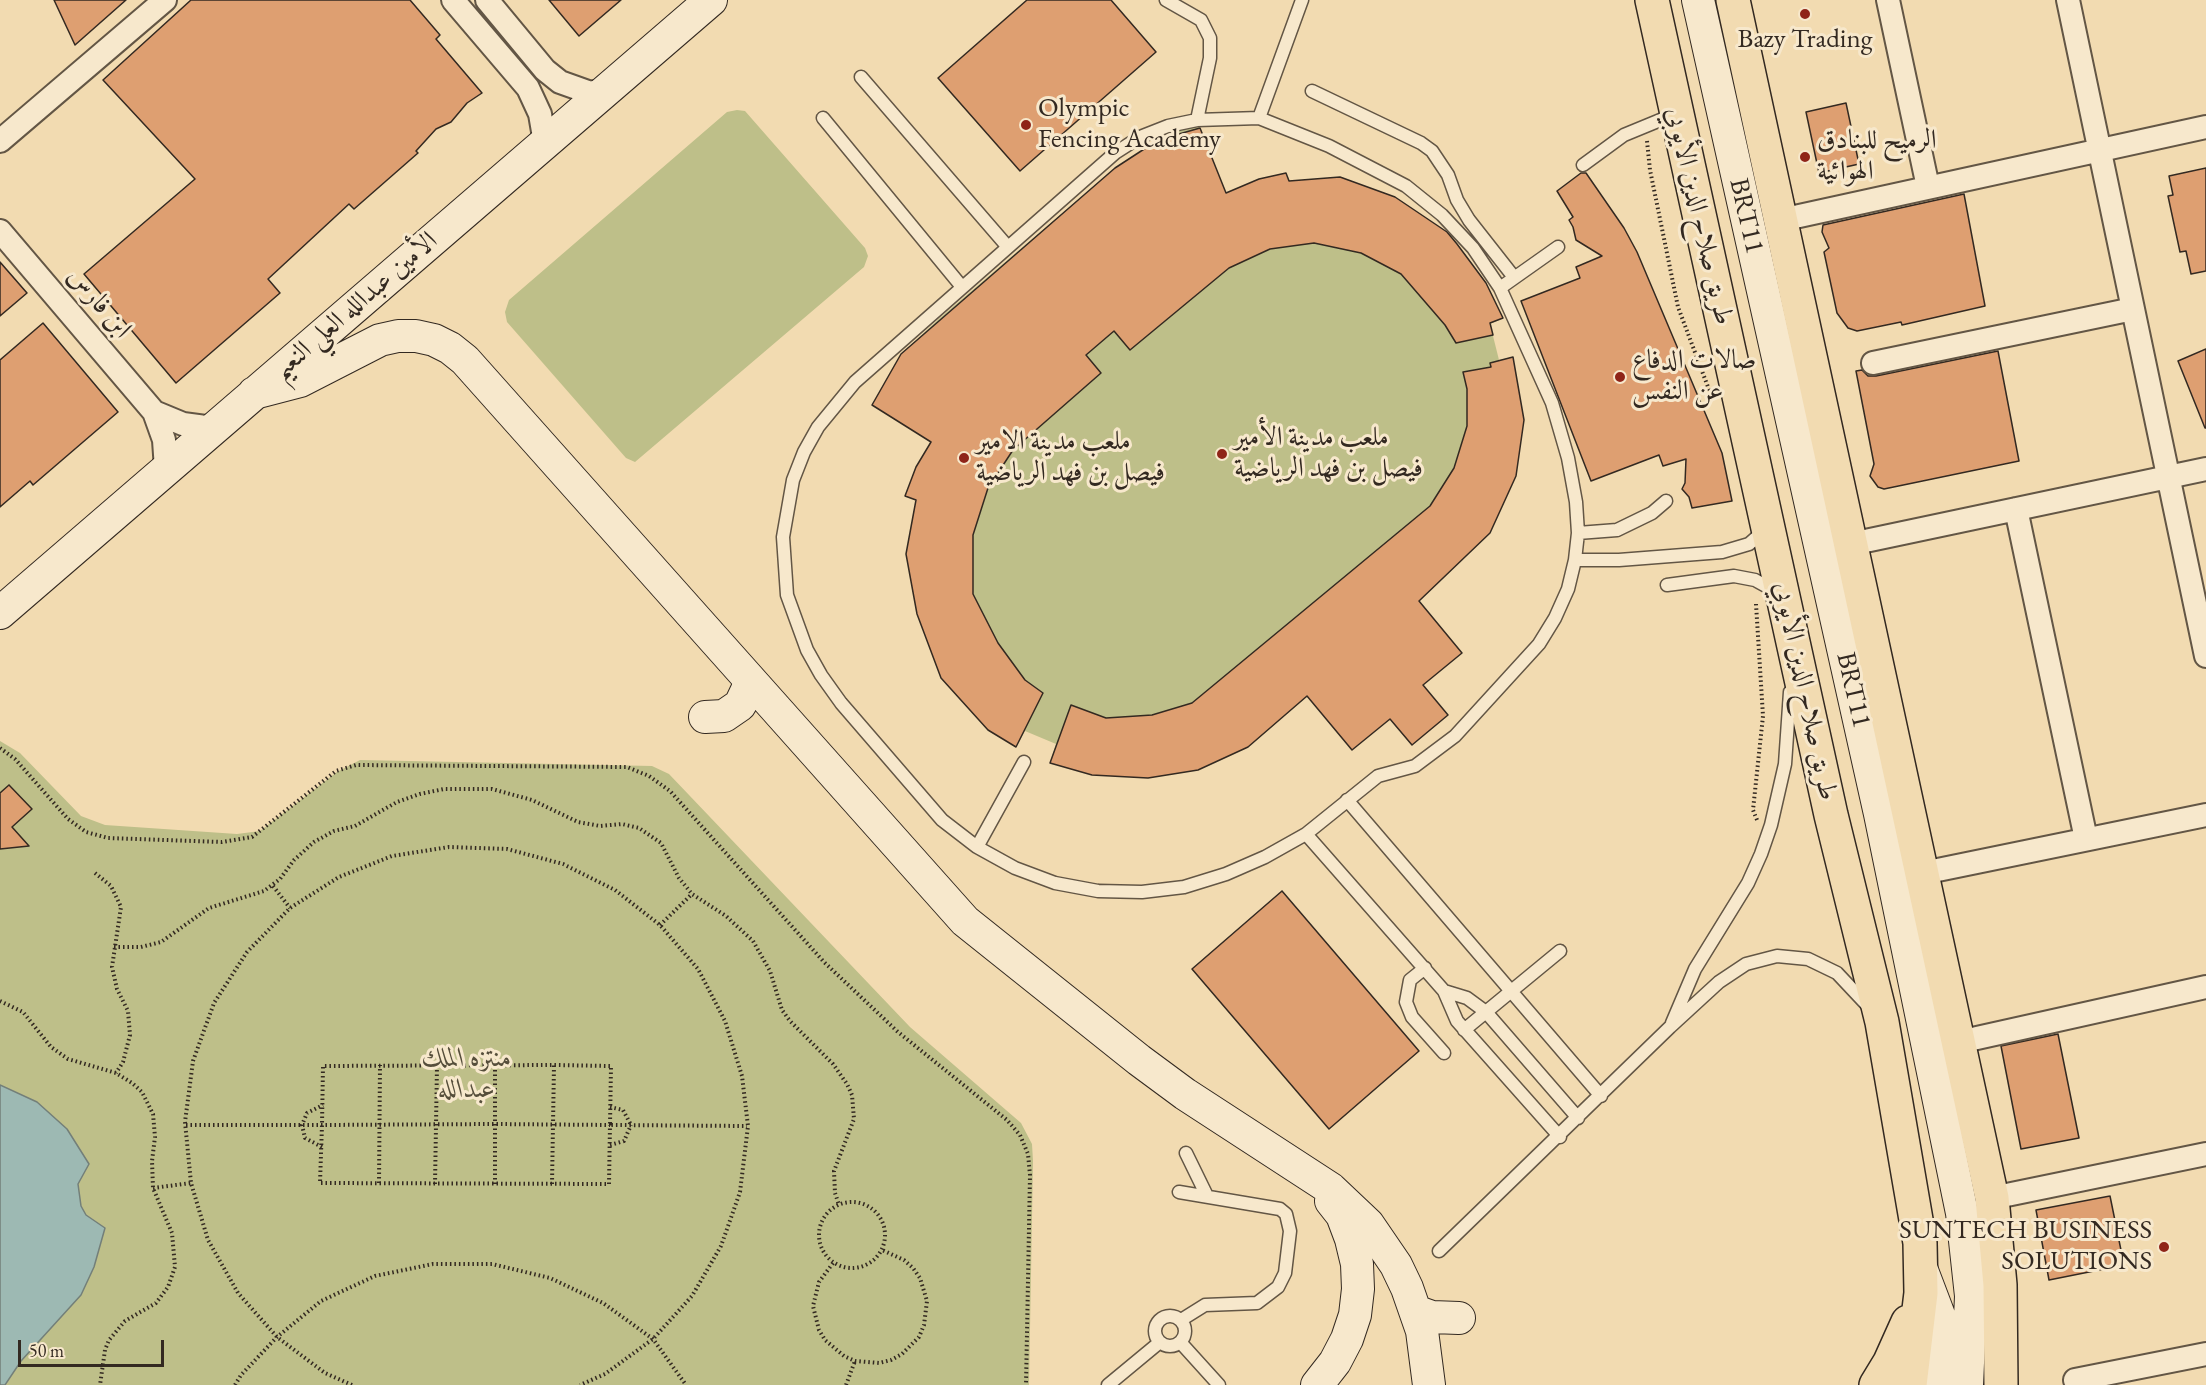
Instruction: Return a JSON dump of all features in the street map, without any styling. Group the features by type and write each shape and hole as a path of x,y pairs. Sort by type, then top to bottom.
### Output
{"main road":[{"name":"الأمين عبدالله العلي النعيم","path":"0,613 711,0"},
{"name":"طريق صلاح الدين الأيوبي","path":"1652,0 1661,119 1770,525 1831,815 1882,1022 1917,1219 1921,1280 1910,1385"},
{"name":"BRT11","path":"1698,0 1880,813 1962,1213 1971,1296 1967,1385"},
{"path":"1733,0 1992,1198 2000,1285 2001,1385"},
{"path":"254,393 311,376 380,340 398,336 416,336 434,340 450,348 465,360 965,921 1162,1077 1331,1189 1368,1224 1396,1265 1415,1311 1426,1351 1429,1385"},
{"path":"705,717 724,716 740,705 748,688 748,678"},
{"path":"1310,1175 1345,1223 1357,1264 1358,1289 1355,1315 1347,1339 1335,1362 1317,1385"},
{"path":"1876,1385 1890,1362 1921,1280"},
{"path":"1921,1280 1940,1318 1942,1336 1939,1385"},
{"path":"1415,1311 1432,1317 1459,1318"}],"street":[{"path":"0,141 165,0"},
{"path":"453,0 525,84 540,114 544,143"},
{"path":"487,0 545,69 560,82 573,88 603,93"},
{"path":"1888,0 1928,187"},
{"path":"2068,0 2205,646"},
{"path":"503,57 519,60 525,56 522,43"},
{"path":"525,84 524,71 530,67 545,69"},
{"path":"1781,220 2206,127"},
{"name":"ابن فارس","path":"0,231 154,412"},
{"path":"1874,363 2133,309"},
{"path":"154,412 183,424 213,428"},
{"path":"154,412 164,440 166,469"},
{"path":"1851,544 2206,469"},
{"path":"2016,509 2086,839"},
{"path":"1923,873 2206,815"},
{"path":"1959,1042 2206,987"},
{"path":"1992,1198 2206,1154"},
{"path":"2075,1380 2206,1354"}],"lane":[{"path":"1166,0 1201,20 1210,38 1210,58 1197,120"},
{"path":"1258,118 1302,0"},
{"path":"861,77 1006,246"},
{"path":"1312,91 1421,143 1432,152 1448,175 1457,200 1469,220 1513,276"},
{"path":"823,118 962,286"},
{"path":"1258,118 1329,146 1406,186 1442,215 1473,248 1500,288 1552,403 1568,458 1576,502 1578,533 1575,560 1568,589 1556,618 1539,644 1455,736 1422,762 1406,769 1378,776 1306,834 1265,857 1226,874 1184,887 1142,892 1098,891 1056,883 1015,868 977,847 942,820 841,703 821,675 795,623 787,595 783,566 786,508 804,452 818,427 855,382 1006,246 1115,153 1140,137 1168,126 1197,120 1258,118"},
{"path":"1582,165 1624,135 1661,119"},
{"path":"1500,288 1513,276 1558,247"},
{"path":"1578,533 1617,530 1652,513 1666,501"},
{"path":"1575,560 1619,560 1731,550 1749,544 1770,525"},
{"path":"1666,585 1734,576 1755,580 1766,585 1788,609 1789,733 1783,775 1771,825 1748,882 1695,969 1671,1027"},
{"path":"977,847 1024,762"},
{"path":"1347,800 1601,1096"},
{"path":"1306,834 1425,968 1444,991 1452,1011 1464,1030 1560,1137"},
{"path":"1464,1030 1560,951"},
{"path":"1439,1251 1560,1137 1671,1027 1733,972 1746,964 1777,956 1808,959 1837,973 1882,1022"},
{"path":"1425,968 1410,980 1406,1002 1412,1017 1444,1053"},
{"path":"1444,991 1467,998 1486,1012 1578,1118"},
{"path":"1186,1153 1207,1196"},
{"path":"1179,1191 1280,1209 1286,1214 1290,1231 1285,1273 1278,1287 1257,1303 1205,1305 1181,1320"},
{"path":"1168,1315 1181,1320 1186,1331 1180,1343 1170,1346 1160,1342 1155,1330 1162,1318 1168,1315"},
{"path":"1108,1385 1160,1342"},
{"path":"1180,1343 1219,1385"}],"path":[{"path":"1661,119 1650,170 1678,307 1712,399"},
{"path":"1755,580 1763,716 1753,810 1759,822 1771,825"},
{"path":"0,748 15,759 68,819 86,832 108,838 222,843 252,837 336,771 356,765 627,767 649,776 670,791 824,962 898,1032 1007,1119 1020,1135 1028,1154 1030,1175 1026,1385"},
{"path":"114,947 141,947 161,942 209,908 252,897 273,886 304,850 324,836 355,826 397,802 420,794 467,788 512,793 578,822 639,828 661,843 679,878 692,894 726,916 753,941 770,971 776,997 786,1015 837,1069 847,1084 852,1095 854,1119 834,1171 835,1193 839,1204"},
{"path":"352,1385 325,1372 277,1337 233,1284 208,1240 191,1183 186,1125 193,1061 214,1004 247,952 290,908 339,877 392,856 449,847 507,849 563,864 615,890 660,925 698,969 725,1021 742,1076 748,1126 740,1192 721,1246 692,1296 653,1339 605,1374 580,1385"},
{"path":"95,873 111,886 121,907 114,947 113,978 128,1011 130,1035 123,1062 116,1073"},
{"path":"273,886 290,908"},
{"path":"660,925 692,894"},
{"path":"0,1001 23,1012 51,1047 68,1059 116,1073 142,1092 153,1114 155,1137 152,1161 153,1188 175,1244 172,1278 156,1303 125,1321 109,1340 105,1350 100,1385"},
{"path":"379,1183 380,1065"},
{"path":"495,1065 495,1184"},
{"path":"552,1184 554,1065"},
{"path":"554,1065 611,1066 609,1184 320,1183 323,1066 554,1065"},
{"path":"435,1184 437,1066"},
{"path":"322,1105 307,1113 302,1125 306,1138 322,1147"},
{"path":"610,1107 623,1110 631,1125"},
{"path":"186,1125 748,1126"},
{"path":"610,1144 624,1141 631,1125"},
{"path":"153,1188 191,1183"},
{"path":"857,1202 873,1209 883,1224 885,1233 882,1250 871,1262 856,1269 833,1263 822,1250 819,1232 825,1215 839,1204 857,1202"},
{"path":"833,1263 825,1272 815,1294 815,1318 822,1335 834,1350 855,1361 879,1363 902,1354 919,1337 924,1325 927,1301 920,1278 904,1260 882,1250"},
{"path":"235,1385 241,1375 277,1337 321,1301 375,1276 433,1264 492,1264 550,1278 603,1303 653,1339 686,1385"},
{"path":"846,1385 855,1361"}],"green space":[{"path":"745,111 865,248 868,256 864,267 635,462 626,458 507,322 505,312 509,300 727,112"},
{"name":"ملعب مدينة الأمير فيصل بن فهد الرياضية","path":"1198,123 1226,193 1259,179 1286,173 1290,181 1340,177 1395,197 1451,235 1486,283 1503,318 1490,324 1499,360 1513,357 1524,420 1516,476 1490,533 1419,601 1248,747 1198,770 1148,778 1050,763 1056,744 1025,731 1016,747 988,730 941,678 917,614 906,554 916,500 905,496 931,442 872,405 901,354 941,317 1115,168 1158,140"},
{"name":"منتزه الملك عبدالله","path":"0,741 20,753 81,816 105,825 237,834 260,831 337,772 360,760 652,766 669,774 910,1027 1021,1123 1032,1144 1033,1161 1029,1385 0,1385"}],"water":[{"path":"0,1085 37,1102 67,1129 89,1164 78,1184 81,1206 86,1215 105,1228 94,1267 81,1295 21,1361 5,1385 0,1385"}],"building":[{"path":"54,0 126,0 75,45"},
{"path":"191,0 410,0 440,35 436,39 482,93 467,103 451,122 436,129 416,151 418,153 354,209 349,204 268,279 280,293 176,383 84,274 195,179 103,80"},
{"path":"549,0 621,0 579,36"},
{"name":"Olympic Fencing Academy","path":"1027,0 1111,0 1156,52 1020,171 938,78"},
{"path":"1846,103 1859,164 1819,173 1806,112"},
{"name":"ملعب مدينة الامير فيصل بن فهد الرياضية","path":"1200,128 1226,193 1259,179 1286,173 1289,181 1340,177 1395,197 1447,232 1486,283 1503,318 1490,323 1493,335 1456,343 1445,325 1401,274 1361,253 1314,243 1270,249 1229,268 1130,350 1114,331 1086,355 1101,373 1013,450 988,488 973,535 973,594 998,643 1025,680 1043,693 1016,747 988,730 941,678 917,614 906,554 916,500 905,496 916,467 931,442 872,405 901,354 1115,168 1158,140"},
{"path":"2206,168 2206,271 2191,274 2186,251 2180,252 2168,196 2173,195 2169,176"},
{"name":"صالات الدفاع عن النفس","path":"1581,173 1586,173 1624,228 1637,252 1722,453 1732,501 1692,508 1689,497 1682,489 1685,483 1686,459 1663,466 1659,455 1591,481 1521,301 1580,278 1576,267 1602,256 1576,240 1569,220 1573,217 1557,191"},
{"path":"1964,194 1985,306 1902,325 1901,322 1857,331 1848,328 1837,313 1824,252 1829,248 1822,232 1823,225"},
{"path":"0,262 27,293 0,316"},
{"path":"43,323 118,412 33,485 30,481 0,507 0,360"},
{"path":"2206,349 2206,428 2205,428 2178,361"},
{"path":"1998,351 2019,461 1884,489 1878,487 1870,476 1874,464 1856,371 1862,370 1868,376 1876,376"},
{"path":"1513,357 1524,420 1516,476 1490,533 1419,601 1462,653 1423,685 1448,715 1412,745 1390,719 1352,750 1307,696 1248,747 1198,770 1148,778 1092,775 1050,763 1071,705 1106,718 1152,715 1192,703 1430,506 1454,468 1467,426 1467,389 1463,372 1491,367 1490,363"},
{"path":"9,785 32,809 12,827 29,846 0,849 0,793"},
{"path":"1282,891 1419,1051 1329,1129 1192,969"},
{"path":"2058,1034 2079,1138 2021,1149 2001,1046"},
{"path":"2110,1196 2124,1265 2049,1280 2036,1210"}],"place":[{"name":"Bazy Trading","path":"1805,14"},
{"name":"Olympic Fencing Academy","path":"1026,125"},
{"name":"الرميح للبنادق الهوائية","path":"1805,157"},
{"name":"صالات الدفاع عن النفس","path":"1620,377"},
{"name":"ملعب مدينة الأمير فيصل بن فهد الرياضية","path":"1222,454"},
{"name":"ملعب مدينة الامير فيصل بن فهد الرياضية","path":"964,458"},
{"name":"SUNTECH BUSINESS SOLUTIONS","path":"2164,1247"}]}
